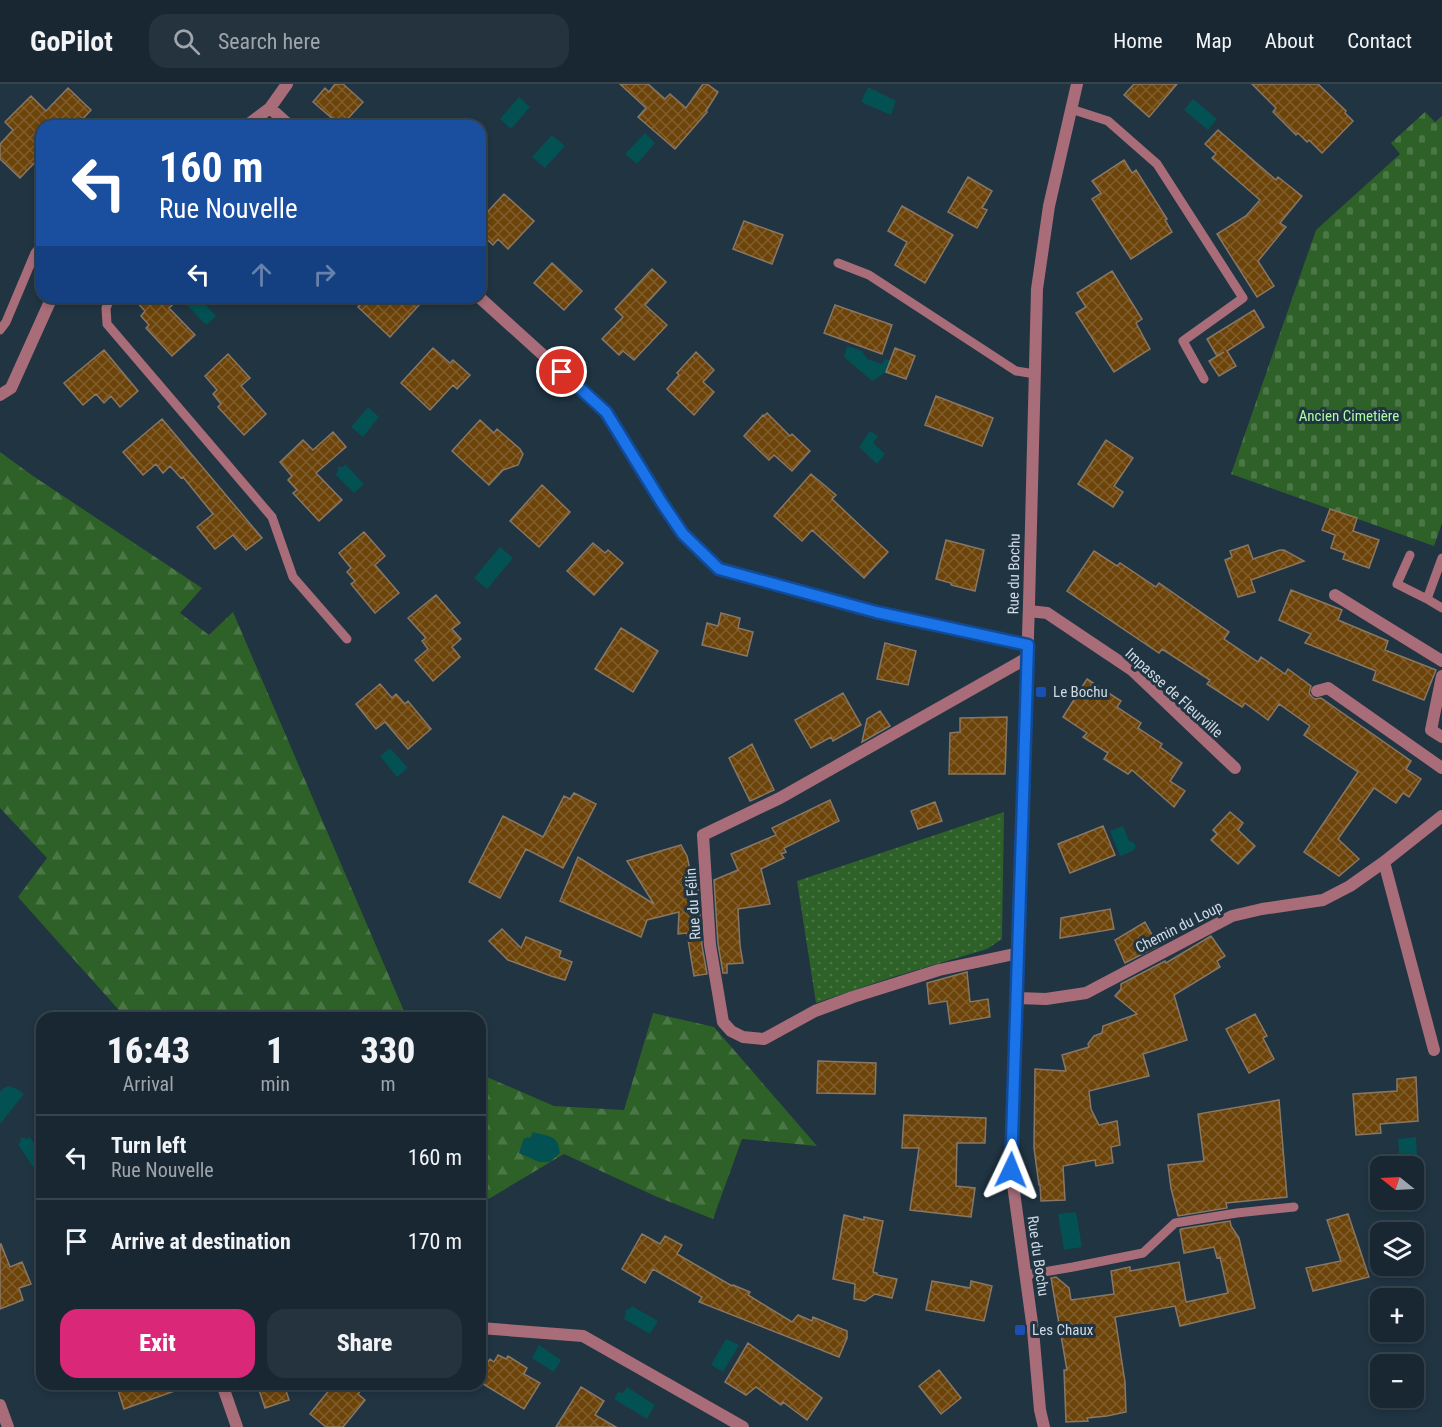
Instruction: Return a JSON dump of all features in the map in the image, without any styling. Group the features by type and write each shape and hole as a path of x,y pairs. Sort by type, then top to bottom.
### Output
{"street":[{"path":"254,120 270,108 287,84"},
{"name":"Rue du Bochu","path":"1044,1427 1040,1410 1033,1329 1011,1170 1037,289 1050,206 1077,84"},
{"path":"270,108 283,120"},
{"path":"0,395 11,388 49,303"},
{"path":"486,303 606,412 683,534 719,569 1027,652"},
{"path":"1335,595 1442,661"},
{"name":"Impasse de Fleurville","path":"1029,611 1047,613 1132,670 1235,768"},
{"name":"Rue du Félin","path":"1019,953 939,970 853,997 815,1011 764,1039 742,1037 731,1031 723,1022 710,945 703,835 780,798 1027,652"},
{"path":"1442,676 1431,730 1442,737"},
{"path":"1317,691 1328,688 1442,768"},
{"name":"Chemin du Loup","path":"1017,998 1046,999 1086,993 1232,916 1323,900 1350,886 1384,862 1442,816"},
{"path":"1384,862 1434,1050"},
{"path":"486,1328 583,1336 743,1427"},
{"path":"224,1390 237,1427"},
{"path":"0,1406 8,1427"}],"lane":[{"path":"1071,109 1108,121 1157,164 1243,298 1183,341 1204,379"},
{"path":"0,330 6,322 36,252"},
{"path":"838,263 869,275 1016,371 1035,374"},
{"path":"108,303 106,308 107,324 272,517 292,577 347,639"},
{"path":"1410,555 1397,584 1442,608"},
{"path":"1427,599 1442,558"},
{"path":"1026,1275 1143,1253 1175,1223 1294,1207"}],"green space":[{"name":"Ancien Cimetière","path":"1425,112 1435,122 1442,116 1442,523 1434,546 1231,474 1316,230 1400,154 1391,143"},
{"path":"0,452 202,588 180,613 209,635 233,612 404,1012 121,1012 18,897 47,858 0,808"},
{"path":"1004,812 1002,939 987,949 816,1003 797,881"},
{"path":"653,1013 714,1027 817,1146 742,1139 713,1219 655,1196 564,1154 486,1200 486,1077 554,1106 624,1110"}],"shaded area":[{"path":"868,87 896,101 891,115 861,102"},
{"path":"519,97 530,107 511,129 500,119"},
{"path":"1193,99 1217,119 1208,130 1184,110"},
{"path":"645,133 655,143 637,164 625,154"},
{"path":"552,135 565,146 545,168 532,157"},
{"path":"204,303 216,316 206,325 187,305"},
{"path":"847,346 862,351 867,359 882,364 885,359 890,360 886,372 872,381 844,357"},
{"path":"368,407 379,417 363,437 351,427"},
{"path":"870,431 878,436 873,443 885,454 877,464 859,447"},
{"path":"345,464 364,484 354,493 335,474 338,472 338,467 343,467"},
{"path":"500,547 513,558 487,589 474,578"},
{"path":"390,748 408,768 397,777 380,756"},
{"path":"1123,826 1129,841 1136,846 1133,851 1120,856 1110,831"},
{"path":"9,1086 24,1094 1,1123 0,1092"},
{"path":"533,1132 551,1137 557,1142 560,1153 550,1162 539,1162 519,1153 524,1138 530,1138"},
{"path":"22,1137 27,1139 30,1137 36,1146 36,1165 33,1167 18,1144"},
{"path":"1416,1137 1417,1156 1399,1156 1398,1139"},
{"path":"1076,1212 1082,1247 1064,1250 1058,1214"},
{"path":"632,1306 658,1321 650,1334 624,1319 625,1310"},
{"path":"726,1339 739,1345 723,1372 711,1365"},
{"path":"539,1345 561,1360 554,1372 532,1358"},
{"path":"627,1387 655,1405 647,1419 614,1399 618,1392 623,1393"}],"building":[{"path":"335,84 343,84 363,102 346,120 334,120 313,102 325,88 329,92"},
{"path":"620,84 648,84 665,99 670,94 686,108 703,84 707,84 718,92 707,112 675,149 638,117 646,108"},
{"path":"1134,84 1177,84 1149,117 1124,95"},
{"path":"1252,84 1318,84 1353,121 1322,153 1309,140 1307,142 1298,133 1296,135 1273,112 1276,108"},
{"path":"68,88 91,110 82,120 36,120 36,161 20,178 0,159 0,144 13,130 5,122 31,96 46,111"},
{"path":"1218,130 1276,180 1278,177 1302,196 1280,223 1286,227 1258,261 1274,286 1257,297 1217,234 1246,216 1260,200 1212,158 1216,154 1205,144"},
{"path":"1124,160 1132,173 1136,170 1167,219 1165,220 1172,232 1131,259 1092,199 1101,193 1092,181"},
{"path":"968,177 992,191 982,208 987,210 977,228 948,212"},
{"path":"504,194 534,221 508,249 498,239 493,245 486,239 486,214"},
{"path":"902,206 953,235 925,283 895,265 907,242 888,231"},
{"path":"744,221 783,235 772,264 733,249"},
{"path":"552,263 582,291 564,310 534,283"},
{"path":"652,269 666,282 645,305 667,325 634,360 623,351 619,355 602,339 623,317 615,309"},
{"path":"1112,271 1142,319 1136,323 1150,349 1114,372 1076,313 1086,307 1077,293"},
{"path":"138,303 174,303 169,308 195,335 172,356 146,328 149,325 141,316 145,311"},
{"path":"362,303 417,303 419,305 390,337 358,307"},
{"path":"835,305 892,325 882,354 824,333"},
{"path":"1254,310 1264,327 1227,351 1236,366 1219,376 1209,361 1224,352 1217,356 1207,339"},
{"path":"433,348 450,363 453,360 470,375 457,389 453,385 430,410 401,383"},
{"path":"895,348 915,356 906,379 886,372"},
{"path":"104,350 138,391 120,407 111,396 104,403 96,394 83,405 64,383"},
{"path":"696,352 714,370 703,382 714,392 694,415 667,389 679,375 677,373"},
{"path":"228,354 250,378 241,386 266,414 244,435 218,407 221,404 213,394 217,390 205,376"},
{"path":"936,396 993,418 982,446 925,425"},
{"path":"767,413 790,436 792,434 810,451 792,471 774,455 769,460 744,436"},
{"path":"162,419 262,538 246,550 233,535 215,549 197,527 213,514 183,477 181,478 170,466 163,473 156,464 143,475 123,452"},
{"path":"480,420 494,433 497,429 523,454 518,465 503,470 489,485 452,451"},
{"path":"333,432 346,447 316,473 342,500 319,521 293,493 297,490 288,480 292,476 280,462 303,440 313,450"},
{"path":"1106,440 1133,458 1114,486 1123,492 1113,507 1078,484"},
{"path":"811,474 836,495 832,499 888,552 864,578 812,530 802,541 774,516"},
{"path":"542,485 570,512 539,547 510,521"},
{"path":"1330,509 1357,518 1353,531 1379,540 1369,568 1343,559 1345,553 1331,548 1335,535 1322,530"},
{"path":"364,532 385,556 375,565 399,593 375,613 351,584 355,581 347,572 351,568 339,553"},
{"path":"946,540 984,550 975,591 936,579"},
{"path":"593,543 605,553 608,550 623,563 594,595 567,571"},
{"path":"1248,545 1253,559 1284,550 1304,561 1251,580 1255,592 1238,597 1225,560 1232,557 1230,551"},
{"path":"1094,551 1117,566 1120,563 1156,587 1159,583 1229,632 1224,639 1258,662 1261,657 1285,674 1288,669 1311,686 1309,693 1312,697 1321,698 1411,761 1406,769 1421,779 1409,797 1403,793 1396,803 1374,788 1338,839 1359,859 1339,876 1304,852 1358,772 1304,735 1310,726 1279,704 1268,720 1245,703 1242,707 1207,684 1210,680 1162,649 1159,653 1067,591"},
{"path":"1291,590 1342,610 1338,620 1388,641 1385,650 1436,670 1424,700 1373,680 1376,671 1305,643 1311,634 1279,620"},
{"path":"436,595 460,623 452,629 461,639 452,647 460,657 433,681 415,660 428,649 422,641 426,638 408,618"},
{"path":"721,613 740,618 738,628 753,632 747,656 702,645 707,623 718,626"},
{"path":"621,628 658,651 633,692 595,669"},
{"path":"885,643 916,651 908,685 877,679"},
{"path":"1087,679 1121,701 1117,707 1141,723 1138,728 1162,744 1160,747 1182,763 1170,781 1185,791 1174,807 1132,770 1128,774 1104,759 1108,753 1083,737 1087,733 1063,717"},
{"path":"380,684 392,698 396,694 405,704 408,701 431,729 408,749 385,722 376,729 356,704"},
{"path":"843,693 861,725 833,741 831,737 811,748 795,720"},
{"path":"880,711 890,726 862,742 867,719"},
{"path":"1007,717 1005,774 949,774 950,733 960,732 960,718"},
{"path":"752,744 774,790 750,801 729,758"},
{"path":"574,793 596,804 563,868 526,849 500,898 469,882 503,816 543,837 564,796 570,799"},
{"path":"830,800 839,821 784,848 786,852 781,854 784,858 761,869 770,904 738,909 743,963 727,964 727,973 723,973 718,944 714,880 738,870 731,854 776,835 772,828"},
{"path":"935,802 942,821 918,829 911,811"},
{"path":"1230,812 1243,823 1238,830 1255,846 1238,864 1211,840 1217,834 1213,830"},
{"path":"1103,826 1115,855 1070,873 1058,844"},
{"path":"681,845 687,856 694,888 698,886 702,946 707,974 694,976 687,933 678,934 679,912 647,920 641,937 560,901 578,857 654,904 627,861"},
{"path":"1110,909 1114,929 1060,938 1061,918"},
{"path":"1145,922 1158,946 1125,963 1115,940"},
{"path":"502,929 521,948 526,937 561,951 559,957 572,962 565,980 508,960 489,941"},
{"path":"1211,936 1225,956 1217,961 1220,967 1174,995 1187,1040 1143,1054 1149,1076 1089,1091 1091,1109 1099,1125 1117,1121 1120,1145 1111,1147 1113,1163 1096,1166 1095,1160 1063,1166 1065,1200 1041,1201 1034,1148 1035,1069 1066,1071 1062,1055 1089,1047 1088,1044 1094,1036 1102,1033 1103,1026 1137,1014 1115,996 1121,989 1121,984 1165,961 1166,963"},
{"path":"967,972 970,1002 988,999 990,1017 950,1024 947,1001 929,1004 927,983"},
{"path":"1255,1014 1267,1036 1263,1038 1274,1059 1249,1073 1226,1029"},
{"path":"818,1061 876,1063 875,1094 817,1093"},
{"path":"1416,1077 1418,1121 1380,1124 1381,1133 1356,1135 1353,1094 1397,1091 1397,1079"},
{"path":"1279,1100 1287,1197 1226,1203 1227,1208 1178,1216 1168,1165 1204,1161 1198,1114"},
{"path":"904,1115 986,1118 985,1143 957,1143 956,1186 975,1188 971,1217 910,1210 919,1148 902,1148"},
{"path":"1348,1214 1369,1277 1313,1291 1306,1268 1341,1261 1327,1220"},
{"path":"844,1215 864,1220 864,1217 883,1221 873,1272 897,1279 892,1298 875,1294 865,1301 854,1299 855,1284 833,1279"},
{"path":"1230,1221 1239,1238 1255,1308 1180,1326 1175,1306 1115,1317 1125,1382 1126,1412 1087,1418 1088,1421 1066,1422 1064,1370 1067,1370 1051,1278 1056,1277 1069,1288 1071,1300 1114,1294 1111,1271 1130,1267 1130,1271 1179,1262 1186,1302 1228,1293 1220,1257 1217,1258 1214,1247 1184,1253 1180,1230"},
{"path":"642,1234 660,1244 665,1236 682,1245 677,1254 732,1286 750,1292 748,1295 792,1322 798,1315 812,1321 813,1317 847,1331 847,1338 839,1357 699,1302 702,1297 653,1269 645,1283 622,1269"},
{"path":"0,1244 10,1267 22,1262 31,1284 19,1288 23,1300 0,1309"},
{"path":"932,1281 970,1288 971,1281 992,1286 984,1321 926,1310"},
{"path":"748,1343 822,1398 807,1420 783,1402 781,1405 756,1387 746,1395 725,1382"},
{"path":"498,1355 506,1359 508,1356 527,1368 524,1374 540,1383 524,1409 486,1386 486,1365 490,1359 494,1362"},
{"path":"939,1370 961,1398 941,1414 919,1386"},
{"path":"581,1387 604,1401 595,1415 616,1427 556,1427"},
{"path":"118,1390 178,1390 124,1409"},
{"path":"259,1390 286,1390 289,1400 265,1408"},
{"path":"329,1390 361,1390 358,1394 365,1400 343,1427 326,1427 310,1414"}],"place":[{"name":"Le Bochu","path":"1041,692"},
{"name":"Les Chaux","path":"1020,1330"}],"route":[{"path":"562,372 606,412 683,534 719,569 876,612 1028,645 1011,1170"}]}
